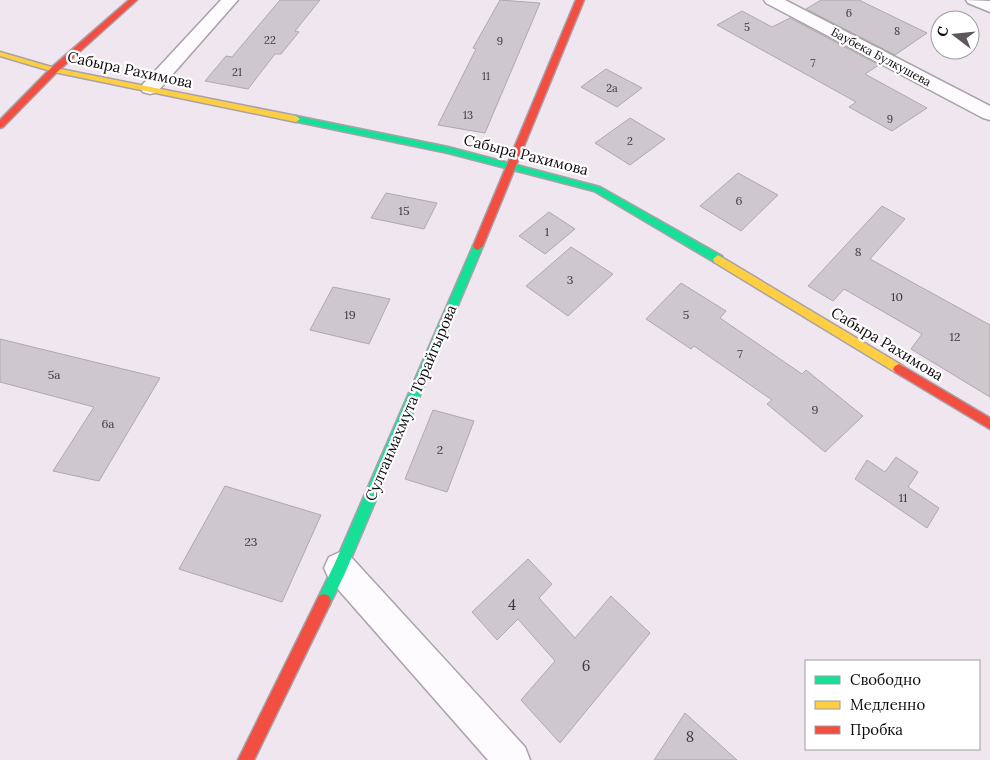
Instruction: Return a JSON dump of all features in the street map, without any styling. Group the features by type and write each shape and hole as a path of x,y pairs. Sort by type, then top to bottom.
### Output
{"street":[{"path":"0,125 54,70 133,0"},
{"path":"150,88 230,0"},
{"name":"Султанмахмута Торайгырова","path":"246,760 340,568 513,166 580,0"},
{"name":"Баубека Булкушева","path":"772,0 990,114"},
{"path":"974,0 990,7"},
{"name":"Сабыра Рахимова","path":"0,54 54,70 448,150 597,188 702,249 990,424"},
{"path":"340,568 512,760"}],"building":[{"path":"280,0 320,0 295,31 299,32 281,54 275,54 248,89 205,81 226,56 232,57"},
{"path":"500,0 540,3 485,133 438,125 476,49 473,48"},
{"path":"821,0 859,0 927,33 895,55 806,9"},
{"path":"742,11 772,27 790,18 879,65 865,74 927,108 892,131 849,107 856,102 717,25"},
{"path":"606,69 642,88 617,107 581,87"},
{"path":"630,118 665,139 630,165 595,143"},
{"path":"738,173 778,195 741,231 700,206"},
{"path":"386,193 437,203 424,229 371,218"},
{"path":"882,206 905,219 870,259 990,325 990,397 911,349 922,334 844,289 833,301 808,286"},
{"path":"549,212 575,229 545,254 519,236"},
{"path":"571,247 613,274 568,316 526,286"},
{"path":"681,283 726,311 720,318 802,374 806,370 863,416 825,452 767,404 772,400 694,346 691,349 646,319"},
{"path":"333,287 390,299 369,344 310,330"},
{"path":"0,339 160,378 99,481 53,471 94,407 0,382"},
{"path":"433,410 474,421 447,492 405,479"},
{"path":"896,457 918,472 908,487 939,508 927,528 855,479 867,460 885,472"},
{"path":"225,486 321,515 282,602 179,569"},
{"path":"528,559 552,584 539,598 575,638 611,596 650,633 560,743 521,700 555,661 518,619 497,640 472,612"},
{"path":"685,713 737,760 654,760"}],"traffic: fast":[{"path":"296,119 448,150 597,189 718,259"},
{"path":"324,601 340,568 478,246"}],"traffic: slow":[{"path":"0,54 54,70 296,119"},
{"path":"718,259 899,369"}],"traffic: jam":[{"path":"0,125 54,70 133,0"},
{"path":"478,246 580,0"},
{"path":"899,369 990,424"},
{"path":"246,760 324,601"}]}
